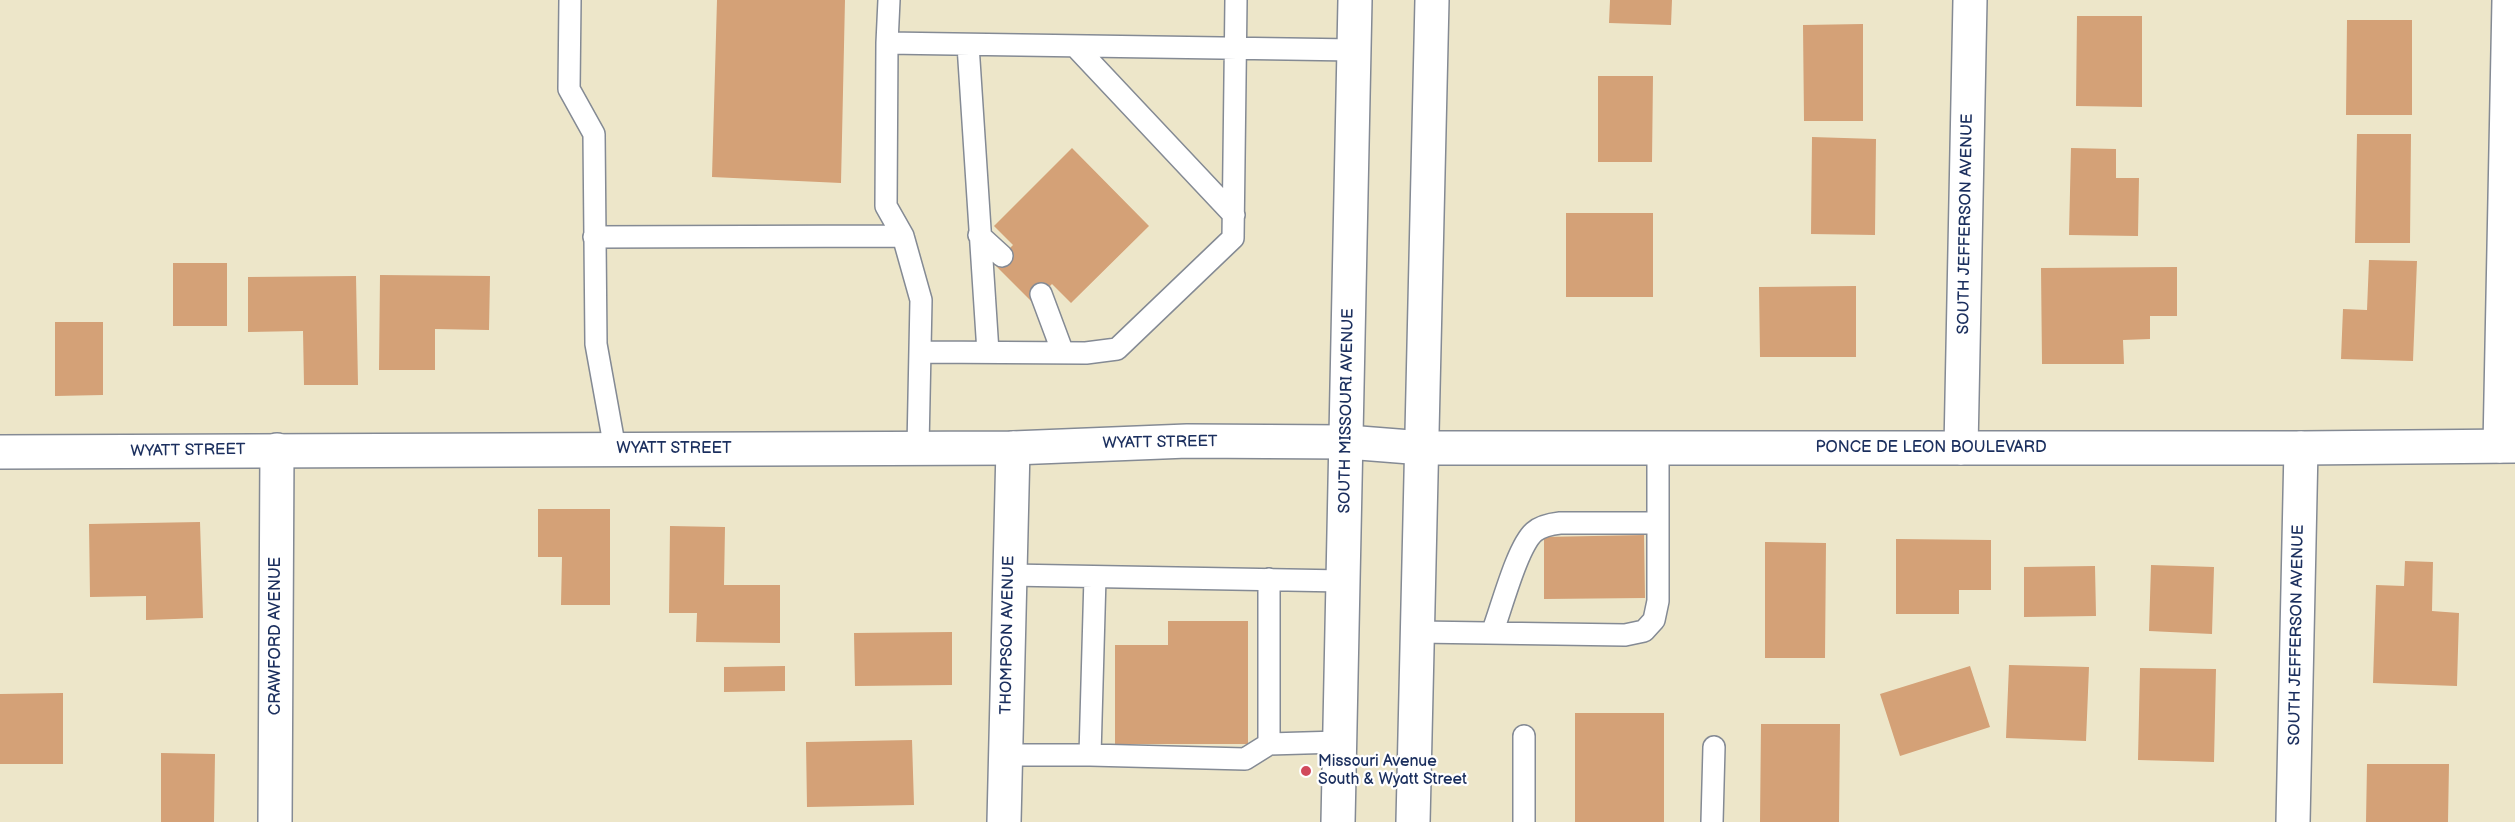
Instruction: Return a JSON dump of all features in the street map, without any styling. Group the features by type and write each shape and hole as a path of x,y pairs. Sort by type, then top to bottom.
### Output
{"street":[{"name":"SOUTH MISSOURI AVENUE","path":"1338,822 1356,0"},
{"path":"1413,822 1431,0"},
{"name":"SOUTH JEFFERSON AVENUE","path":"1961,448 1970,0"},
{"path":"2507,446 2509,0"},
{"name":"WYATT STREET","path":"0,452 1013,448 1187,441 1347,442"},
{"name":"PONCE DE LEON BOULEVARD","path":"1347,442 1422,448 2507,446"},
{"name":"THOMPSON AVENUE","path":"1004,822 1013,448"},
{"name":"SOUTH JEFFERSON AVENUE","path":"2293,822 2301,448"},
{"name":"CRAWFORD AVENUE","path":"275,822 277,450"}],"lane":[{"path":"570,0 569,89 594,134 596,344 615,449"},
{"path":"889,0 886,206 903,237 921,300 918,447"},
{"path":"920,352 1086,353 1118,349 1233,238 1236,0"},
{"path":"887,43 1354,50"},
{"path":"968,45 988,352"},
{"path":"1075,46 1234,215"},
{"path":"979,235 1002,256"},
{"path":"594,237 903,237"},
{"path":"1041,294 1063,353"},
{"path":"1418,632 1625,635 1644,631 1654,620 1658,600 1658,448"},
{"path":"1492,633 1524,546 1534,532 1547,525 1560,523 1658,523"},
{"path":"1010,575 1343,581"},
{"path":"1090,755 1095,577"},
{"path":"1269,579 1269,744"},
{"path":"1524,736 1524,822"},
{"path":"1005,755 1245,759 1269,744 1339,742"},
{"path":"1713,822 1714,747"}],"building":[{"path":"717,0 845,0 841,183 712,177"},
{"path":"1610,0 1672,0 1671,25 1609,23"},
{"path":"2077,16 2142,16 2142,107 2076,106"},
{"path":"2347,20 2412,20 2412,115 2346,115"},
{"path":"1863,24 1863,121 1804,121 1803,25"},
{"path":"1598,76 1653,76 1652,162 1598,162"},
{"path":"2357,134 2411,134 2410,243 2355,243"},
{"path":"1812,137 1876,139 1875,235 1811,234"},
{"path":"1072,148 1149,226 1071,303 1052,284 1033,303 994,264 1013,245 994,226"},
{"path":"2071,148 2116,149 2116,178 2139,178 2138,236 2069,235"},
{"path":"1566,213 1653,213 1653,297 1566,297"},
{"path":"2369,260 2417,261 2413,361 2341,359 2343,309 2367,310"},
{"path":"173,263 227,263 227,326 173,326"},
{"path":"2177,267 2177,316 2150,316 2150,339 2123,340 2124,364 2042,364 2041,268"},
{"path":"380,275 490,276 489,330 435,329 435,370 379,370"},
{"path":"356,276 358,385 304,385 303,331 248,332 248,277"},
{"path":"1856,286 1856,357 1760,357 1759,287"},
{"path":"55,322 103,322 103,395 55,396"},
{"path":"538,509 610,509 610,605 561,605 562,557 538,557"},
{"path":"200,522 203,618 146,620 146,596 90,597 89,524"},
{"path":"670,526 725,527 724,585 780,585 780,643 696,642 697,613 669,613"},
{"path":"1644,535 1645,598 1544,599 1544,537"},
{"path":"1896,539 1991,540 1991,590 1959,590 1959,614 1896,614"},
{"path":"1765,542 1826,543 1825,658 1765,658"},
{"path":"2405,561 2433,562 2432,611 2459,613 2457,686 2373,683 2376,585 2404,586"},
{"path":"2151,565 2214,567 2212,634 2149,631"},
{"path":"2095,566 2096,616 2024,617 2024,567"},
{"path":"1168,621 1248,621 1248,744 1115,744 1115,645 1168,645"},
{"path":"952,632 952,685 855,686 854,633"},
{"path":"2009,665 2089,667 2086,741 2006,738"},
{"path":"785,666 785,691 724,692 724,667"},
{"path":"1970,666 1990,727 1900,756 1880,694"},
{"path":"2140,668 2216,669 2214,762 2138,760"},
{"path":"63,693 63,764 0,764 0,694"},
{"path":"1575,713 1664,713 1664,822 1575,822"},
{"path":"1761,724 1840,724 1839,822 1760,822"},
{"path":"912,740 914,805 807,807 806,742"},
{"path":"161,753 215,754 214,822 161,822"},
{"path":"2367,764 2449,764 2448,822 2366,822"}],"place":[{"name":"Missouri Avenue South & Wyatt Street","path":"1306,771"}]}
